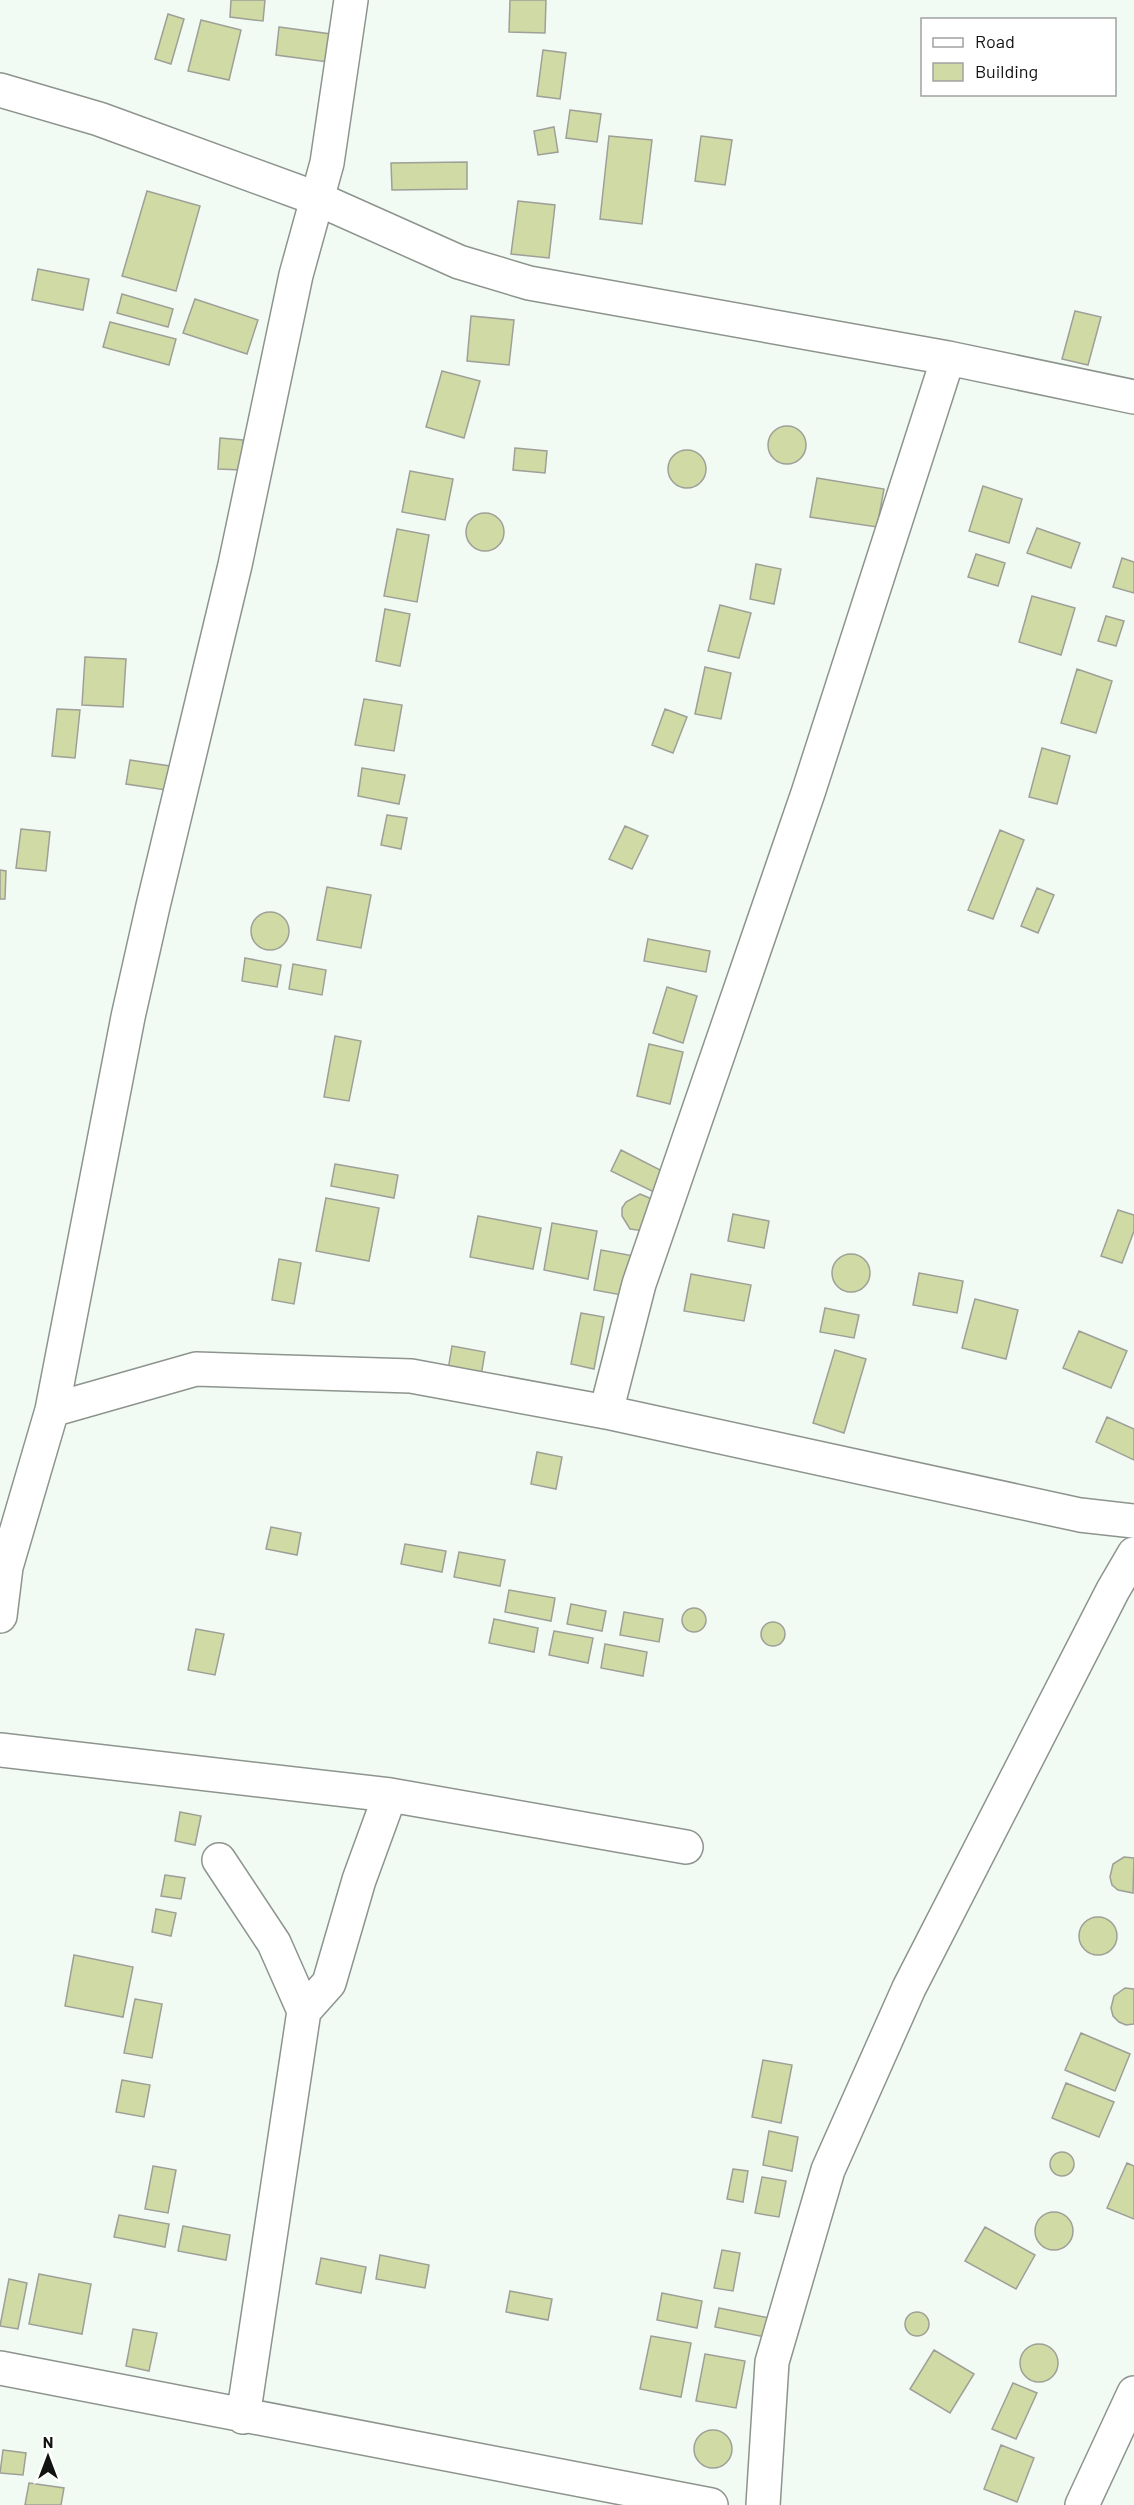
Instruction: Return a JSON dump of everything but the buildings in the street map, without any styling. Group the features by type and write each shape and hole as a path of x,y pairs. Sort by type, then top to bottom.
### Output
{"street":[{"path":"0,1616 3,1568 52,1410 130,1006 235,565 296,275 327,163 351,0"},
{"path":"0,90 99,119 318,199 459,262 529,283 948,358 1134,398"},
{"path":"606,1412 639,1284 808,793 948,358"},
{"path":"52,1410 196,1369 411,1376 606,1412 1080,1515 1134,1521"},
{"path":"763,2505 772,2362 828,2170 909,1988 1113,1590 1134,1554"},
{"path":"0,1750 390,1795 686,1847"},
{"path":"304,2011 329,1983 359,1880 390,1795"},
{"path":"219,1860 274,1943 304,2011 243,2417"},
{"path":"0,2368 243,2417 711,2505"},
{"path":"1082,2505 1134,2393"}]}
